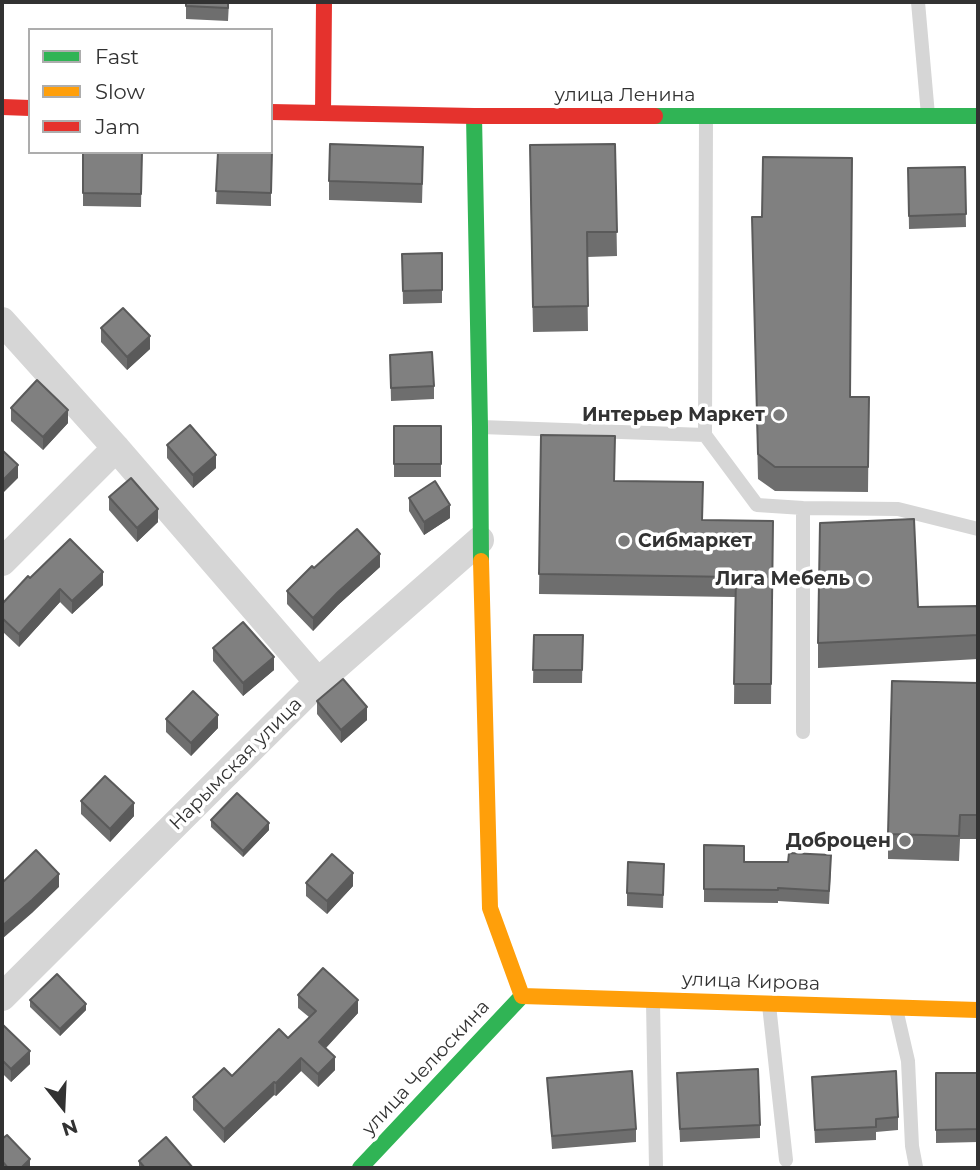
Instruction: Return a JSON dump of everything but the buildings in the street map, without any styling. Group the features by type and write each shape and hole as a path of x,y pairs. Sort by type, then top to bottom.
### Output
{"street":[{"path":"323,113 324,2"},
{"path":"2,107 28,108"},
{"name":"улица Ленина","path":"273,112 474,116 978,116"},
{"path":"474,116 480,540 490,908 522,996"},
{"path":"2,321 116,448 318,682"},
{"path":"2,562 116,448"},
{"name":"Нарымская улица","path":"2,997 318,682 480,540"},
{"name":"улица Кирова","path":"522,996 978,1010"},
{"name":"улица Челюскина","path":"360,1168 522,996"}],"lane":[{"path":"918,2 928,116"},
{"path":"706,116 705,435 757,505 898,509 978,528"},
{"path":"480,426 705,435"},
{"path":"803,508 803,732"},
{"path":"652,1001 656,1168"},
{"path":"769,1004 786,1160"},
{"path":"896,1008 908,1061 912,1146 916,1167"}],"traffic: fast":[{"path":"474,116 481,561"},
{"path":"655,116 978,116"},
{"path":"360,1168 522,996"}],"traffic: slow":[{"path":"481,561 490,908 522,996"},
{"path":"522,996 978,1010"}],"traffic: jam":[{"path":"323,113 324,2"},
{"path":"2,107 28,108"},
{"path":"273,112 655,116"}],"place":[{"name":"Интерьер Маркет","path":"779,415"},
{"name":"Сибмаркет","path":"624,541"},
{"name":"Лига Мебель","path":"864,579"},
{"name":"Доброцен","path":"905,841"}]}
